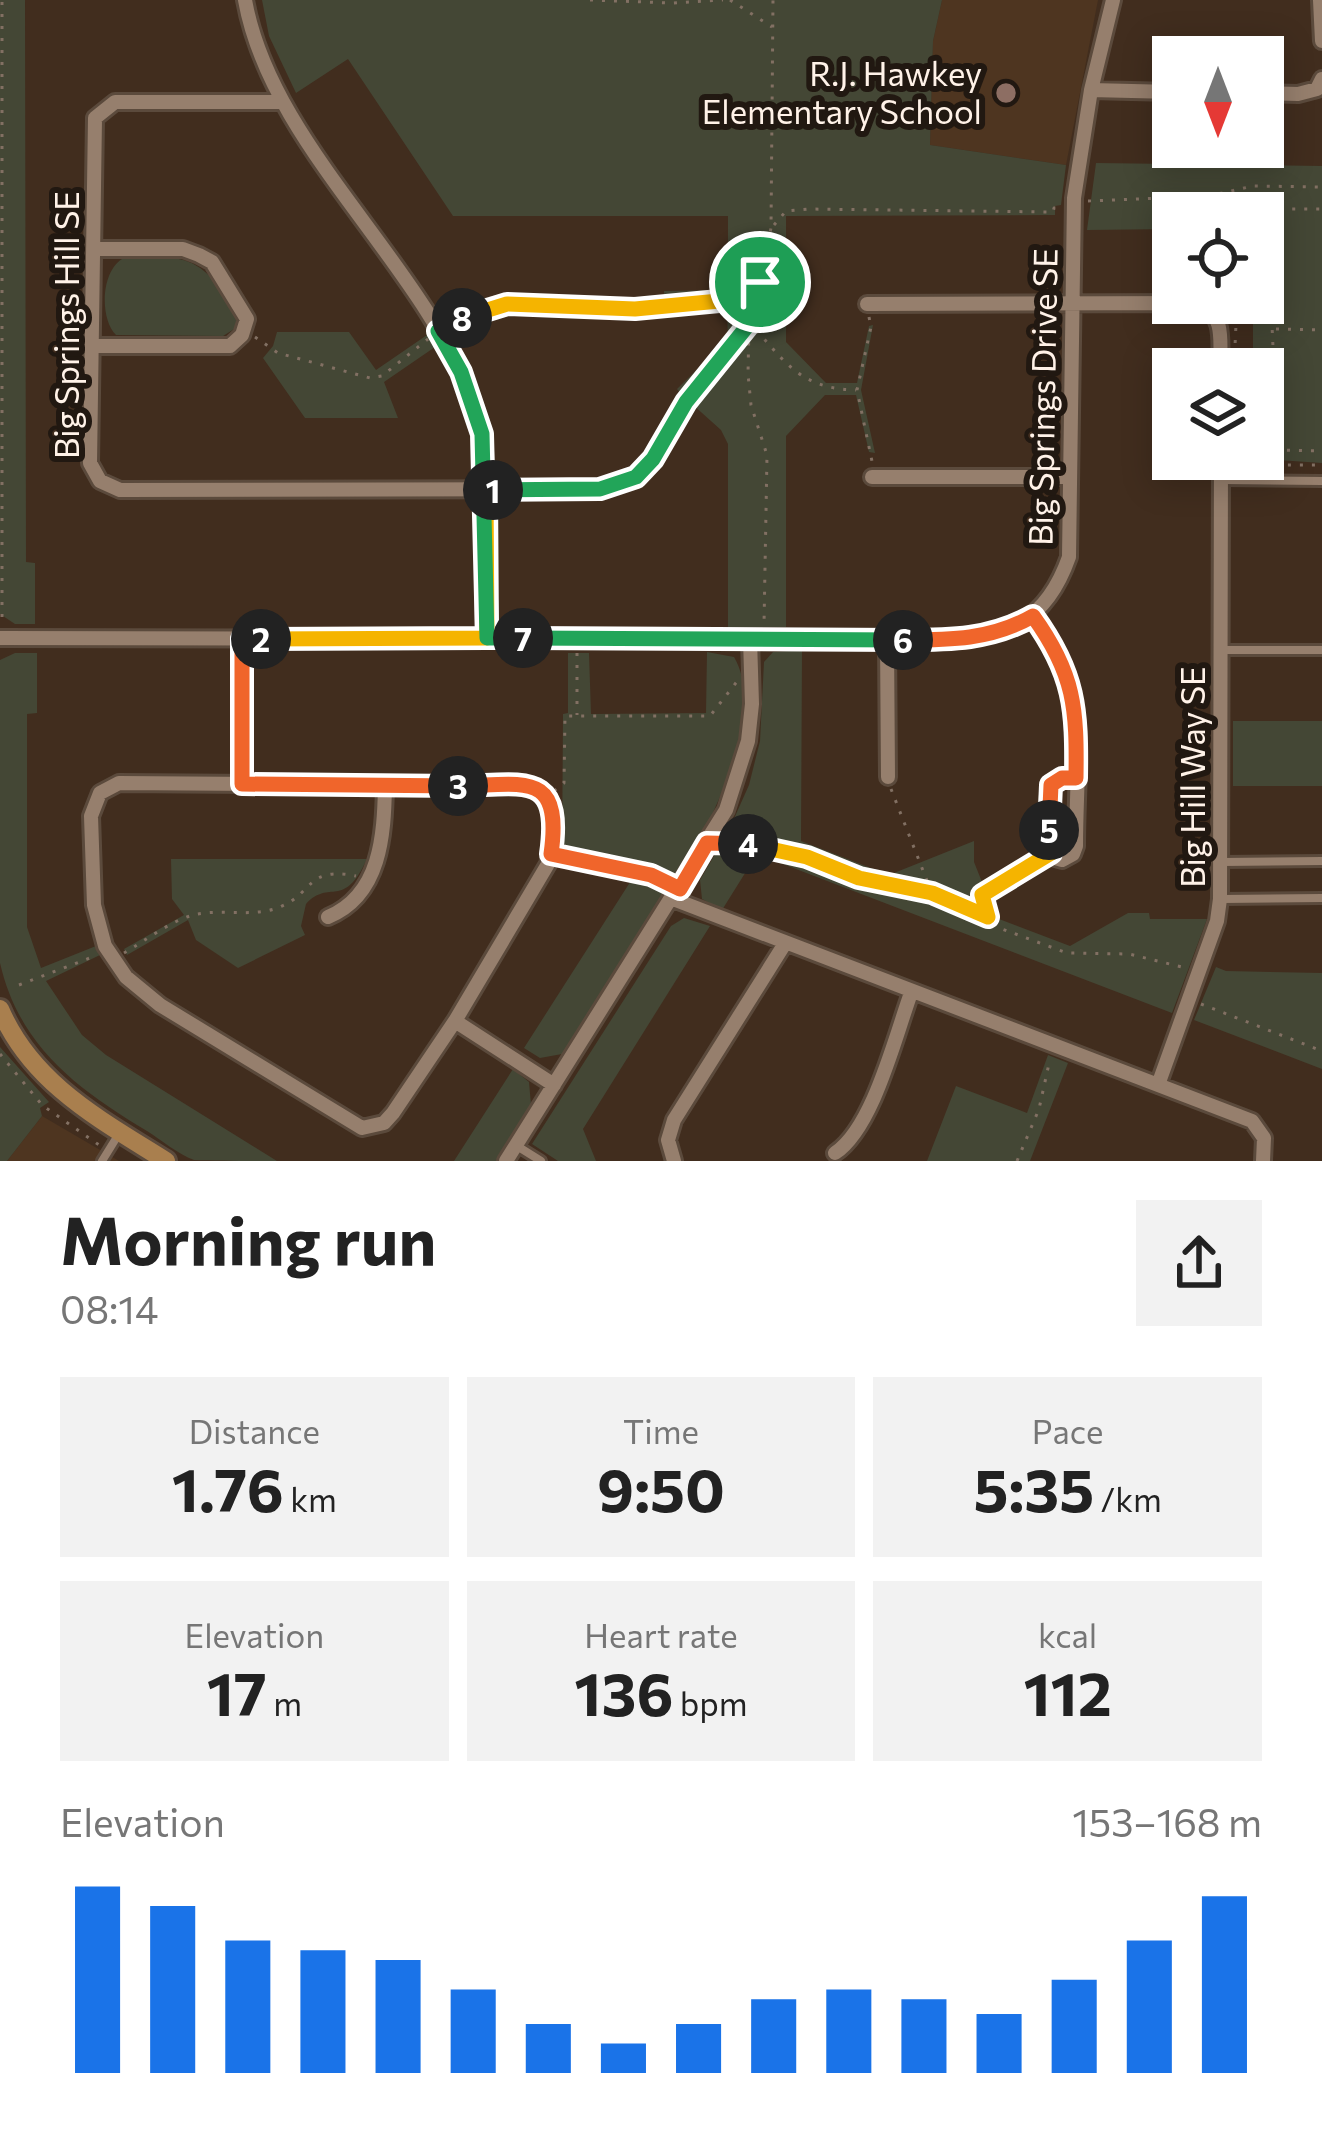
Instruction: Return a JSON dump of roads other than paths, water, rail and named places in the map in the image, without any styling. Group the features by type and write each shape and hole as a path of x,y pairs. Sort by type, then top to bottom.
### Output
{"main road":[{"path":"0,1009 28,1058 52,1085 166,1161"}],"street":[{"path":"245,0 260,56 284,102 438,331 475,406 486,490 487,638"},
{"name":"Big Springs Drive SE","path":"1033,616 1050,597 1069,557 1075,198 1091,90 1113,0"},
{"path":"1320,0 1322,40"},
{"path":"1284,93 1308,93 1322,79"},
{"path":"1091,90 1152,91"},
{"name":"Big Springs Hill SE","path":"284,102 107,105 92,127 93,473 120,490 600,489 636,477"},
{"path":"92,346 220,347 237,342 244,330 245,311 212,262 199,255 182,249 93,249"},
{"path":"438,331 485,308 507,304 635,309"},
{"path":"867,304 1206,306 1219,322 1220,348"},
{"path":"872,477 1070,476"},
{"name":"Big Hill Way SE","path":"1158,1085 1220,899 1222,480"},
{"path":"0,638 887,640 974,638 1012,628 1033,616 1062,661 1073,692 1076,778 1073,854 1062,860 1051,853 1051,785 1062,778 1076,778"},
{"path":"242,639 242,784"},
{"path":"506,1161 726,810 748,741 750,639"},
{"path":"887,640 887,776"},
{"path":"119,783 385,786 532,786 548,796 552,805 551,854 455,1021 393,1114 384,1123 362,1128 160,1005 126,977 111,955 94,905 91,816 100,793 119,783"},
{"path":"328,917 342,912 369,880 382,843 385,786"},
{"path":"676,894 784,945 1258,1126 1264,1138 1263,1161"},
{"path":"674,1161 668,1140 674,1120 784,945"},
{"path":"835,1153 861,1126 911,993"},
{"path":"455,1021 554,1085"}],"lane":[{"path":"1222,480 1322,481"},
{"path":"1221,650 1322,650"},
{"path":"1221,862 1322,861"},
{"path":"1220,899 1322,898"},
{"path":"102,1161 120,1132"},
{"path":"516,1146 541,1161"}],"place":[{"name":"R.J. Hawkey Elementary School","path":"1006,93"}]}
